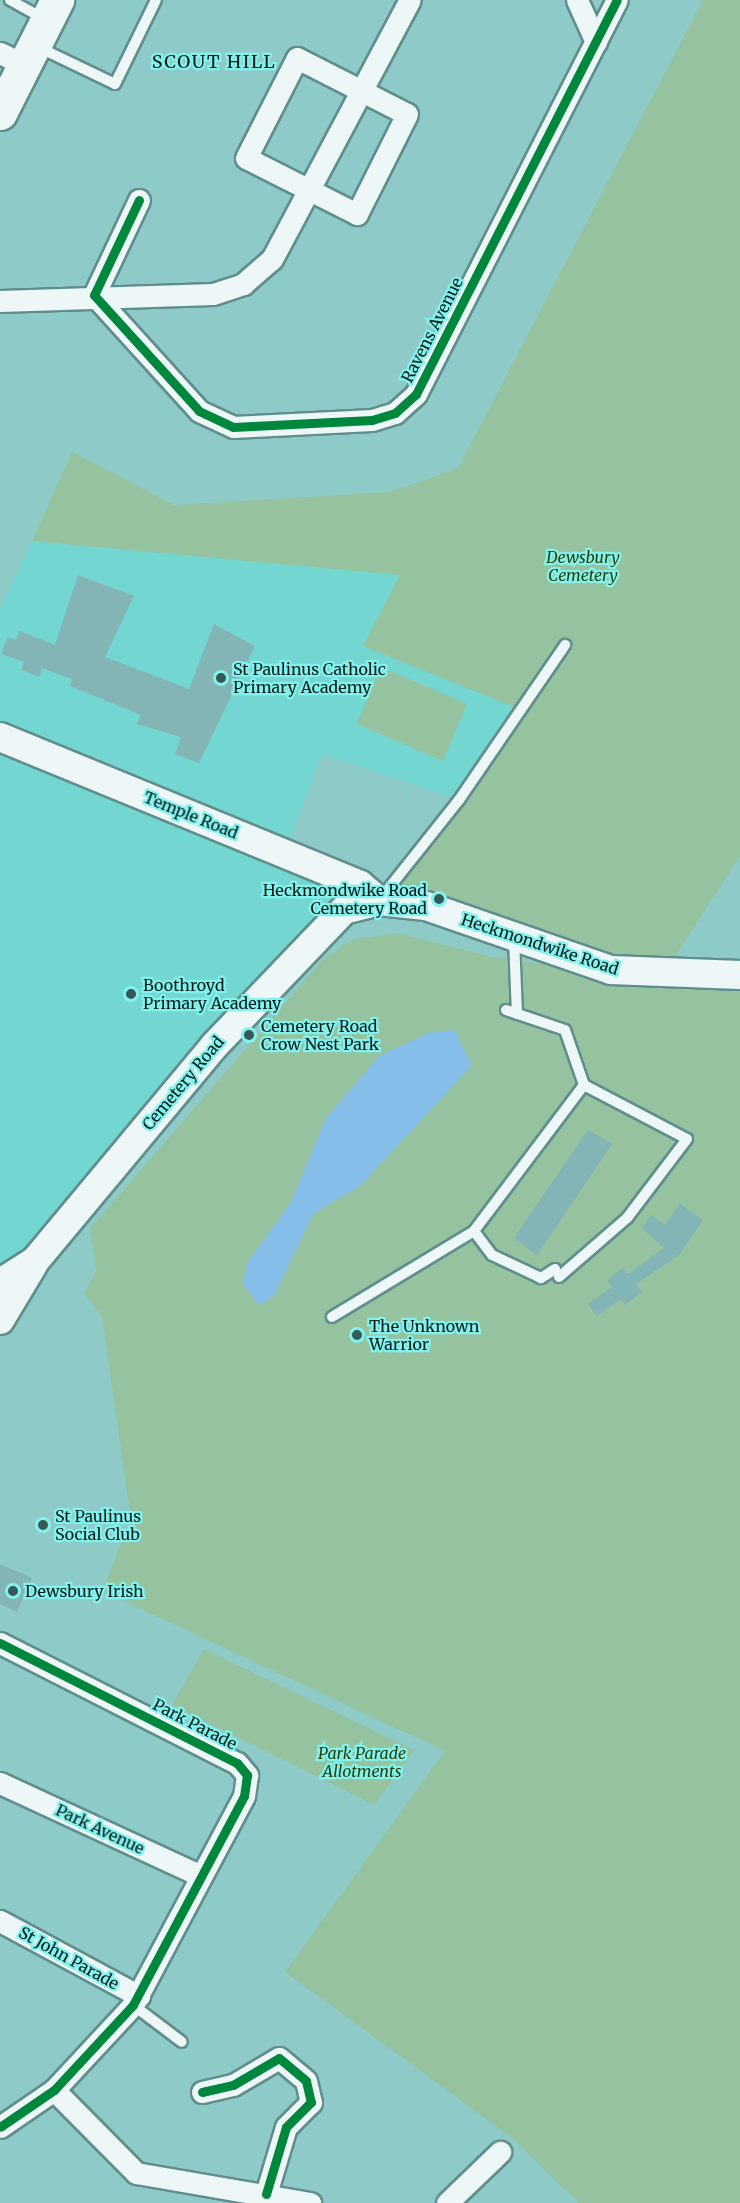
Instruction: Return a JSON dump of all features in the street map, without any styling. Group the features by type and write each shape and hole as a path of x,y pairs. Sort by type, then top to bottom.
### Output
{"highway":[{"path":"0,113 32,36"}],"main road":[{"name":"Temple Road","path":"0,737 360,885 379,901"},
{"name":"Heckmondwike Road","path":"379,901 426,906 611,970 740,975"},
{"name":"Cemetery Road","path":"0,1283 35,1261 213,1046 310,942 344,910 379,901"},
{"path":"0,1320 35,1261"}],"street":[{"path":"0,301 94,294 213,294 243,285 272,259 410,0"},
{"path":"577,0 596,42"},
{"name":"Ravens Avenue","path":"94,294 199,411 216,423 372,420 395,413 416,394 618,0"},
{"path":"297,58 361,91 407,114 357,214 246,158 297,58"},
{"path":"94,294 139,200"},
{"name":"Park Parade","path":"0,1643 237,1762 247,1775 244,1796 136,2001 54,2090 0,2127"},
{"name":"Park Avenue","path":"0,1783 201,1876"},
{"name":"St John Parade","path":"0,1920 136,2001"},
{"path":"202,2092 233,2085 279,2058 306,2080 311,2102 286,2127 266,2194"},
{"path":"54,2090 136,2173 176,2184 266,2194 310,2203"},
{"path":"447,2203 500,2152"}],"lane":[{"path":"10,0 32,36 115,84 156,0"},
{"path":"379,901 459,800 565,645"},
{"path":"514,938 518,1014"},
{"path":"474,1231 492,1255 541,1278 557,1273 627,1218 687,1139 584,1085 565,1030 506,1010"},
{"path":"332,1317 474,1231 584,1085"},
{"path":"136,2001 182,2042"}],"shaded area":[{"path":"32,541 401,575 521,710 459,800 322,754 284,853 360,885 344,910 0,1283 0,610"},
{"path":"454,1030 472,1065 361,1185 313,1214 274,1296 259,1305 243,1284 247,1263 291,1202 326,1118 379,1056 431,1032"}],"green space":[{"name":"Dewsbury Cemetery","path":"703,0 740,0 740,856 663,975 379,901 521,710 363,646 400,575 32,541 72,452 174,505 390,492 458,468"},
{"path":"381,667 467,704 443,761 357,724"},
{"path":"398,933 493,957 685,986 740,987 740,2203 579,2203 511,2137 285,1972 445,1751 102,1591 131,1519 102,1317 84,1293 96,1272 90,1229 323,959 353,939"},
{"name":"Park Parade Allotments","path":"204,1649 414,1750 374,1805 172,1705"}],"building":[{"path":"78,575 134,596 105,657 189,689 214,624 255,646 199,763 175,754 181,737 137,724 141,715 70,686 72,679 42,668 39,677 21,670 24,662 1,654 8,637 16,640 19,631 55,645"},
{"path":"588,1130 612,1144 537,1255 514,1238"},
{"path":"680,1204 703,1220 679,1255 636,1284 642,1292 625,1305 621,1299 597,1316 588,1304 612,1287 607,1280 623,1268 628,1274 664,1248 642,1228 651,1215 665,1225"},
{"name":"Dewsbury Irish","path":"0,1564 32,1578 17,1612 0,1604"}],"cycle path":[{"path":"139,200 94,295 199,411 233,427 372,420 395,413 416,394 617,0"},
{"path":"0,1643 237,1763 247,1775 244,1796 133,2005 54,2090 0,2127"},
{"path":"202,2092 233,2085 279,2058 306,2081 311,2102 286,2127 266,2194"}],"place":[{"name":"St Paulinus Catholic Primary Academy","path":"221,678"},
{"name":"Heckmondwike Road Cemetery Road","path":"439,899"},
{"name":"Boothroyd Primary Academy","path":"131,994"},
{"name":"Cemetery Road Crow Nest Park","path":"249,1035"},
{"name":"The Unknown Warrior","path":"357,1335"},
{"name":"St Paulinus Social Club","path":"43,1525"},
{"name":"Dewsbury Irish","path":"13,1591"}],"district":[{"name":"SCOUT HILL","path":"214,62"}]}
